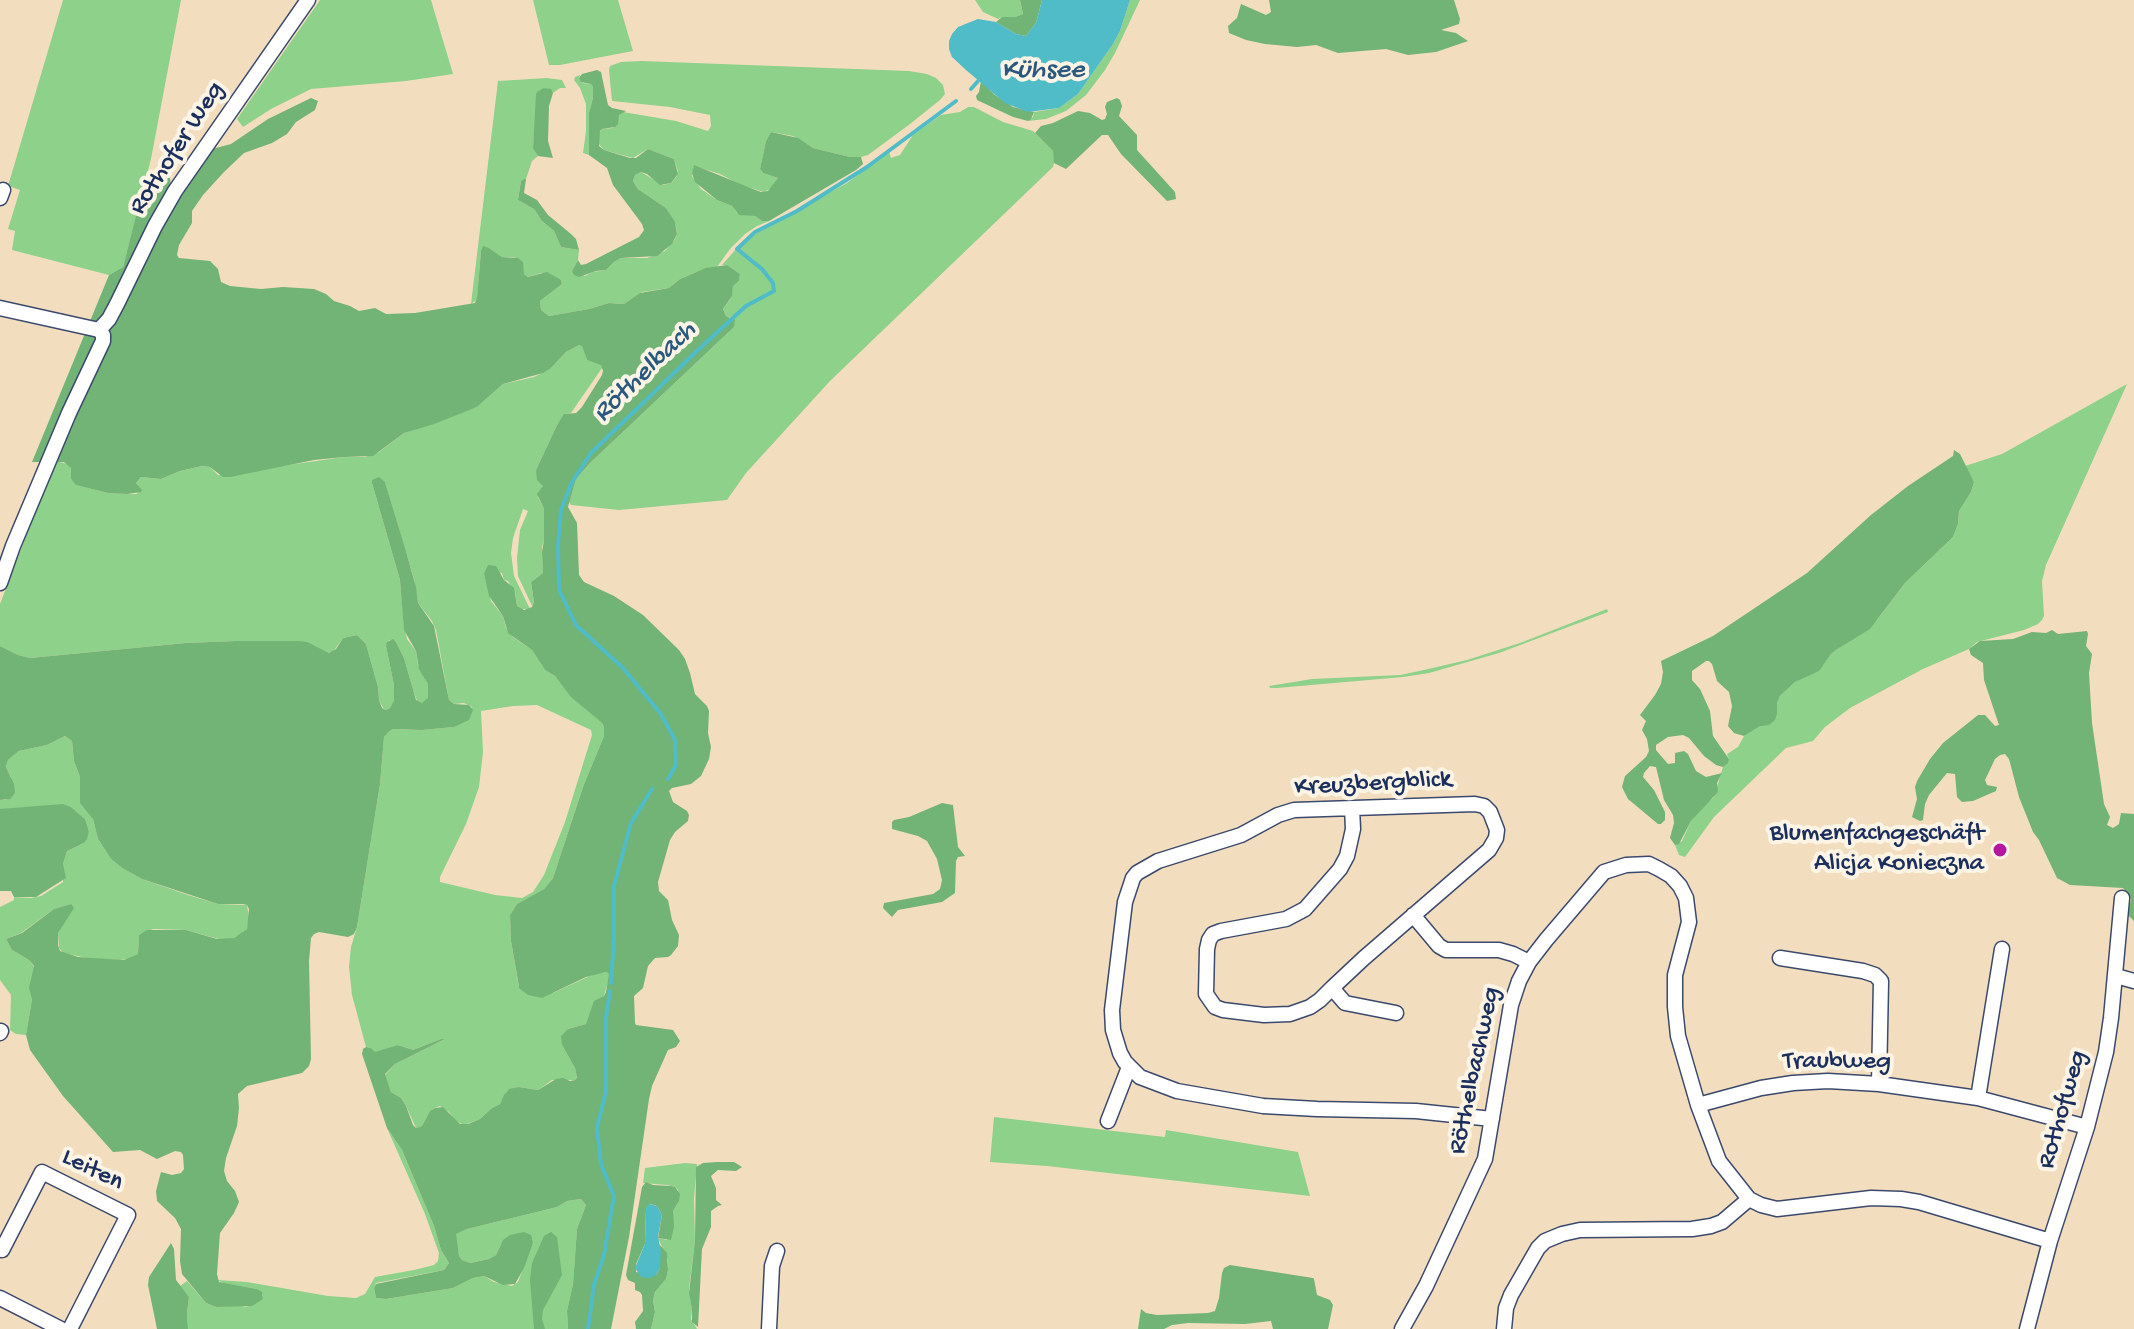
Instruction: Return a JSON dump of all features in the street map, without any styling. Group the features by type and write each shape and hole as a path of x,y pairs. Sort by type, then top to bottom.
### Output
{"street":[{"name":"Rothofer Weg","path":"99,330 109,319 175,191 308,0"},
{"path":"0,308 99,330 103,335 103,341 7,546 0,583"},
{"name":"Kreuzbergblick","path":"1129,1067 1116,1043 1112,1010 1125,902 1137,873 1158,861 1241,835 1287,812 1308,808 1484,806 1494,818 1495,841 1489,850 1413,915"},
{"path":"1352,808 1352,838 1347,856 1340,869 1305,909 1286,919 1213,934 1207,949 1206,994 1215,1007 1264,1015 1290,1014 1310,1007 1413,915 1446,950 1499,950 1529,962"},
{"name":"Röthelbachweg","path":"1402,1329 1485,1159 1511,1005 1529,962 1604,872 1626,865 1649,864 1671,876 1680,886 1689,910 1689,922 1675,975 1675,1007 1678,1036 1698,1105"},
{"name":"Rothofweg","path":"2027,1329 2106,1052 2122,898"},
{"path":"1978,1098 2002,949"},
{"path":"1780,958 1863,971 1881,981 1879,1084"},
{"path":"2116,976 2134,981"},
{"path":"1332,988 1345,1003 1396,1013"},
{"path":"1108,1121 1129,1067 1140,1077 1177,1091 1263,1106 1416,1111 1492,1119"},
{"name":"Traubweg","path":"1698,1105 1761,1088 1828,1081 1879,1084 1978,1098 2087,1127"},
{"path":"1698,1105 1719,1161 1749,1199 1761,1205 1777,1209 1871,1198 1901,1199 2050,1241"},
{"name":"Leiten","path":"1,1251 42,1172 128,1215 70,1329"},
{"path":"1504,1329 1511,1295 1545,1241 1580,1230 1692,1229 1711,1226 1722,1222 1749,1199"},
{"path":"769,1329 772,1266 777,1251"},
{"path":"0,1298 61,1329"}],"green space":[{"path":"63,0 181,0 151,159 123,267 109,275 12,250 15,231 8,229 20,190 8,186"},
{"path":"320,0 431,0 453,74 311,89 243,127 237,119"},
{"path":"533,0 618,0 633,51 549,65"},
{"path":"975,0 1020,0 1023,14 998,19 983,12"},
{"path":"1020,0 1042,0 1036,23 1026,36 1016,34 996,22 1002,17 1023,14"},
{"path":"1130,0 1140,0 1115,53 1086,95 1066,111 1046,119 1028,121 1034,112 1059,108 1078,94 1113,44"},
{"path":"1269,0 1454,0 1459,24 1441,30 1456,33 1468,41 1436,52 1408,55 1386,49 1338,53 1316,45 1265,44 1229,33 1228,26 1237,18 1241,4 1266,15 1271,12"},
{"path":"641,61 909,71 936,78 943,85 945,94 910,124 861,157 813,148 793,136 771,132 760,169 778,178 772,188 764,192 694,166 692,176 701,189 732,206 737,213 769,221 745,234 717,267 680,279 669,288 642,292 624,304 609,303 549,316 541,310 540,301 562,284 561,280 541,273 528,277 524,274 521,260 502,257 489,248 481,251 477,300 471,304 498,81 547,78 562,80 566,88 553,93 543,88 538,91 533,145 538,156 532,161 526,179 521,181 518,200 534,209 554,231 561,247 579,250 572,271 585,276 606,270 621,258 647,258 665,251 674,241 676,226 666,208 638,189 633,181 635,175 641,172 663,185 671,183 678,171 674,159 648,149 633,158 604,150 598,143 599,133 602,129 613,128 623,112 676,121 708,131 710,115 612,101 610,66"},
{"path":"597,70 601,72 608,105 626,111 619,115 615,127 600,131 599,146 630,158 636,158 648,149 674,159 678,174 671,183 660,185 641,172 635,175 633,181 638,189 666,208 675,222 677,234 672,244 657,256 621,258 606,270 579,277 572,271 578,260 581,265 586,264 639,237 644,230 613,185 607,168 589,155 589,113 593,87 579,78 582,74"},
{"path":"580,75 583,83 593,87 589,113 589,155 583,153 586,104 574,80"},
{"path":"981,81 1013,107 1034,112 1031,119 1013,117 977,100"},
{"path":"543,88 551,89 553,93 549,106 548,141 553,158 538,156 533,148 536,94"},
{"path":"311,98 318,101 315,110 296,122 287,134 244,153 203,195 192,211 192,223 179,245 179,258 210,261 218,269 221,282 230,286 314,289 359,311 375,308 386,314 415,313 475,303 483,246 502,257 518,258 523,262 524,274 528,277 547,272 561,280 562,284 540,301 541,310 549,316 609,303 624,304 640,293 669,288 680,279 706,268 727,265 740,274 739,281 733,286 732,296 723,309 726,316 735,320 734,327 590,463 576,479 568,507 577,523 579,575 584,582 614,596 643,615 679,650 685,659 695,694 709,711 711,747 701,776 691,784 669,791 673,802 689,815 688,821 670,840 658,882 659,891 668,900 679,935 678,946 668,957 655,958 648,966 643,988 634,996 635,1023 673,1030 680,1041 668,1050 652,1086 629,1237 611,1329 568,1329 567,1311 573,1284 577,1229 586,1205 581,1199 456,1234 459,1256 470,1263 496,1255 503,1240 510,1235 524,1232 531,1235 533,1243 515,1284 503,1285 484,1276 453,1288 376,1298 376,1284 444,1270 449,1263 402,1150 387,1128 362,1054 366,1047 375,1052 398,1045 413,1050 445,1039 395,1064 385,1074 391,1092 401,1098 416,1128 422,1126 435,1108 443,1107 460,1124 468,1124 500,1104 509,1089 538,1090 556,1079 570,1081 577,1077 561,1036 568,1029 586,1024 594,1001 606,992 609,974 586,977 542,998 528,995 519,988 510,915 517,904 544,889 553,878 583,787 604,736 604,727 571,697 555,676 545,670 532,650 508,633 503,616 489,596 484,574 488,565 496,566 504,580 514,588 517,606 524,610 532,607 531,582 543,573 544,540 544,509 537,494 543,486 537,480 536,470 564,414 576,413 582,407 602,375 601,365 587,360 579,345 566,352 543,373 503,384 477,407 404,433 373,456 314,460 230,477 223,477 210,467 202,466 161,479 141,477 136,483 141,492 127,494 76,485 71,479 71,468 64,462 32,462 109,275 123,267 140,200 153,180 166,175 170,178 172,194 212,149 231,144 268,119"},
{"path":"1117,98 1122,106 1119,116 1137,135 1137,150 1175,192 1176,199 1167,201 1121,154 1108,135 1102,135 1066,169 1054,163 1053,151 1035,133 1041,126 1078,111 1105,119 1107,102"},
{"path":"968,107 1033,131 1053,151 1053,167 830,381 746,473 727,500 619,510 571,505 569,502 576,479 590,463 734,327 733,318 726,316 723,309 740,274 722,265 737,248 757,233 847,183 889,152 891,158 900,155 913,135 941,115 960,112"},
{"path":"771,132 798,138 813,148 861,157 863,164 769,221 739,215 732,206 717,200 695,182 692,173 694,165 761,192 768,191 778,178 760,169"},
{"path":"524,179 524,193 537,200 548,215 576,239 579,250 561,247 554,231 534,209 518,200"},
{"path":"582,345 587,360 601,364 602,368 571,413 565,414 557,425 536,470 543,486 538,497 544,509 544,540 543,573 531,582 532,606 518,576 517,558 520,530 528,511 523,509 513,538 514,576 530,609 517,606 515,593 502,573 484,574 491,601 503,616 506,628 513,637 532,650 545,670 555,676 604,727 604,736 583,787 553,878 544,889 517,904 510,915 519,988 553,993 594,974 606,972 609,979 604,996 586,1024 568,1029 562,1045 575,1068 575,1080 552,1080 538,1090 519,1087 507,1091 500,1104 480,1119 464,1125 440,1106 430,1111 422,1126 416,1128 401,1098 391,1092 385,1075 395,1064 445,1039 413,1050 398,1045 375,1053 366,1047 352,995 349,967 351,947 357,927 380,784 384,737 393,729 454,727 472,707 449,700 436,630 418,603 414,579 385,482 372,483 400,580 407,639 416,651 418,665 428,684 428,699 422,704 418,703 396,642 389,640 386,646 394,700 386,710 379,700 366,644 357,635 343,638 332,653 299,641 236,641 30,658 0,646 0,604 55,461 68,464 71,479 77,485 108,493 137,494 140,488 136,483 141,477 161,479 202,466 210,467 218,475 344,457 365,457 379,452 404,433 477,407 503,384 534,377 550,369 566,352","holes":["537,705 591,730 565,822 544,875 533,892 522,898 440,882 479,787 483,752 481,711"]},
{"path":"2127,384 2046,565 2042,581 2042,620 2024,630 1977,642 1969,649 1923,669 1850,708 1825,727 1813,741 1786,748 1714,817 1685,857 1679,855 1675,845 1682,841 1701,808 1714,797 1723,767 1729,759 1727,754 1738,747 1744,736 1777,714 1780,696 1795,682 1823,665 1831,654 1877,620 1905,583 1953,537 1959,511 1974,482 1965,466 2002,454"},
{"path":"1954,450 1960,454 1974,482 1959,511 1953,537 1905,583 1870,629 1839,648 1819,671 1795,682 1780,696 1775,720 1744,736 1734,733 1728,726 1732,706 1729,692 1717,681 1712,664 1706,661 1692,671 1692,680 1710,711 1713,736 1729,759 1723,767 1716,765 1683,735 1668,737 1656,745 1656,750 1668,764 1675,763 1675,753 1684,751 1696,771 1706,777 1722,773 1717,783 1718,792 1691,821 1679,844 1675,845 1670,838 1673,815 1664,800 1656,767 1650,766 1643,777 1665,812 1665,820 1661,824 1628,799 1622,787 1625,776 1649,751 1642,730 1646,721 1640,715 1661,684 1661,661 1713,636 1807,573 1871,515 1953,456"},
{"path":"379,477 385,482 418,603 434,626 449,700 454,704 469,705 473,710 469,720 454,727 393,729 384,737 380,784 357,927 354,934 348,937 319,932 311,938 309,1066 302,1073 247,1086 238,1094 237,1126 224,1171 239,1202 220,1233 217,1274 219,1282 257,1289 262,1292 263,1299 252,1306 216,1307 206,1303 182,1274 181,1229 175,1218 157,1201 161,1172 172,1175 181,1173 184,1169 183,1155 175,1151 157,1159 140,1150 113,1152 63,1096 30,1050 26,1035 32,999 29,988 34,966 12,950 6,939 22,933 54,909 71,904 74,908 58,933 60,951 78,957 124,960 138,954 139,935 147,930 186,930 217,939 234,938 247,929 249,909 243,904 218,904 142,879 111,859 98,839 93,819 80,803 80,777 72,741 65,736 47,745 19,751 8,760 6,767 15,793 10,799 0,800 0,646 30,658 186,643 299,641 329,653 343,638 357,635 366,644 379,700 386,710 394,700 386,646 393,639 404,658 416,700 422,703 428,698 428,684 419,669 416,651 404,630 400,580 372,483"},
{"path":"1607,609 1608,612 1499,653 1429,673 1277,688 1269,686 1312,679 1400,675 1424,670 1520,643"},
{"path":"2052,630 2058,634 2087,631 2088,634 2086,646 2092,654 2089,673 2092,723 2104,804 2110,817 2107,825 2113,828 2119,824 2121,813 2134,814 2134,921 2128,915 2131,899 2123,888 2070,885 2057,878 2033,832 2005,754 1995,759 1985,780 1987,785 1997,787 1996,791 1973,801 1962,802 1957,797 1955,774 1947,773 1929,795 1923,820 1912,817 1917,799 1917,781 1943,743 1978,715 1985,715 1995,726 1999,725 1984,680 1983,663 1971,655 1969,649 1980,641 2013,639 2032,632"},
{"path":"65,736 72,741 81,789 98,839 111,859 142,879 188,895 218,904 247,905 249,917 247,929 234,938 222,940 186,930 153,929 139,935 138,954 119,960 63,953 59,948 58,933 71,904 54,909 21,933 6,939 12,950 29,960 34,967 26,1035 16,1034 10,1030 11,995 0,980 0,907 14,900 14,897 41,896 63,882 67,851 84,843 89,831 85,819 71,807 56,805 5,810 0,809 0,800 6,800 11,777 6,767 8,760 19,751 47,745"},
{"path":"942,803 953,805 958,847 965,856 958,857 956,861 955,893 942,902 898,910 892,917 883,908 884,903 933,894 940,889 942,880 937,859 927,841 892,829 892,822"},
{"path":"63,804 85,819 89,831 84,843 67,851 63,864 66,878 36,897 14,897 11,891 0,891 0,809"},
{"path":"994,1117 1165,1137 1166,1130 1298,1152 1310,1196 990,1162"},
{"path":"387,1128 402,1150 449,1263 444,1270 376,1283 376,1298 453,1288 484,1276 512,1286 518,1282 533,1243 501,1244 496,1255 470,1263 459,1256 455,1234 581,1199 586,1205 577,1229 573,1284 567,1311 568,1329 188,1329 189,1297 180,1286 187,1281 206,1303 216,1307 246,1307 263,1299 263,1295 257,1289 217,1280 356,1298 365,1294 375,1277 434,1265 438,1261 439,1253 425,1214"},
{"path":"734,1162 742,1167 736,1171 718,1170 711,1176 716,1188 716,1200 722,1205 711,1211 711,1227 702,1249 698,1327 692,1322 689,1293 695,1240 696,1167 703,1163"},
{"path":"697,1164 695,1240 689,1289 691,1319 697,1329 651,1329 655,1292 666,1279 668,1270 668,1260 658,1238 667,1240 673,1211 679,1201 675,1187 643,1183 645,1168"},
{"path":"646,1182 675,1187 680,1194 673,1211 671,1240 658,1238 662,1215 657,1206 650,1204 646,1209 645,1244 636,1264 636,1272 656,1275 660,1268 659,1244 667,1253 668,1270 666,1279 655,1292 651,1329 636,1329 635,1322 643,1311 642,1295 626,1275 642,1187"},
{"path":"551,1232 557,1237 562,1275 543,1310 545,1329 534,1329 530,1280 532,1263 544,1236"},
{"path":"171,1243 176,1280 189,1297 188,1329 157,1329 148,1285 149,1277"},
{"path":"1230,1265 1313,1278 1317,1295 1330,1300 1333,1305 1328,1329 1273,1329 1271,1321 1188,1323 1164,1329 1138,1329 1141,1309 1157,1315 1215,1311 1222,1273"}],"water":[{"name":"Kühsee","path":"1042,0 1130,0 1113,44 1078,94 1059,108 1028,112 1005,103 966,70 952,57 949,41 958,27 978,19 996,22 1016,34 1026,36 1036,23"},
{"path":"649,1204 657,1206 662,1215 658,1236 660,1268 650,1278 641,1277 635,1268 645,1244 646,1209"}],"waterway":[{"name":"Röthelbach","path":"971,89 979,80"},
{"name":"Röthelbach","path":"668,779 676,765 675,740 661,714 623,668 576,625 559,590 561,510 572,482 591,453 700,348 746,306 774,291 773,283 762,269 737,249 755,232 797,211 867,167 956,101"},
{"name":"Röthelbach","path":"611,983 614,886 631,823 652,789"},
{"name":"Röthelbach","path":"588,1329 594,1285 604,1255 614,1196 601,1164 597,1128 606,1091 606,1017 610,991"}],"place":[{"name":"Blumenfachgeschäft Alicja Konieczna","path":"2000,850"}]}
